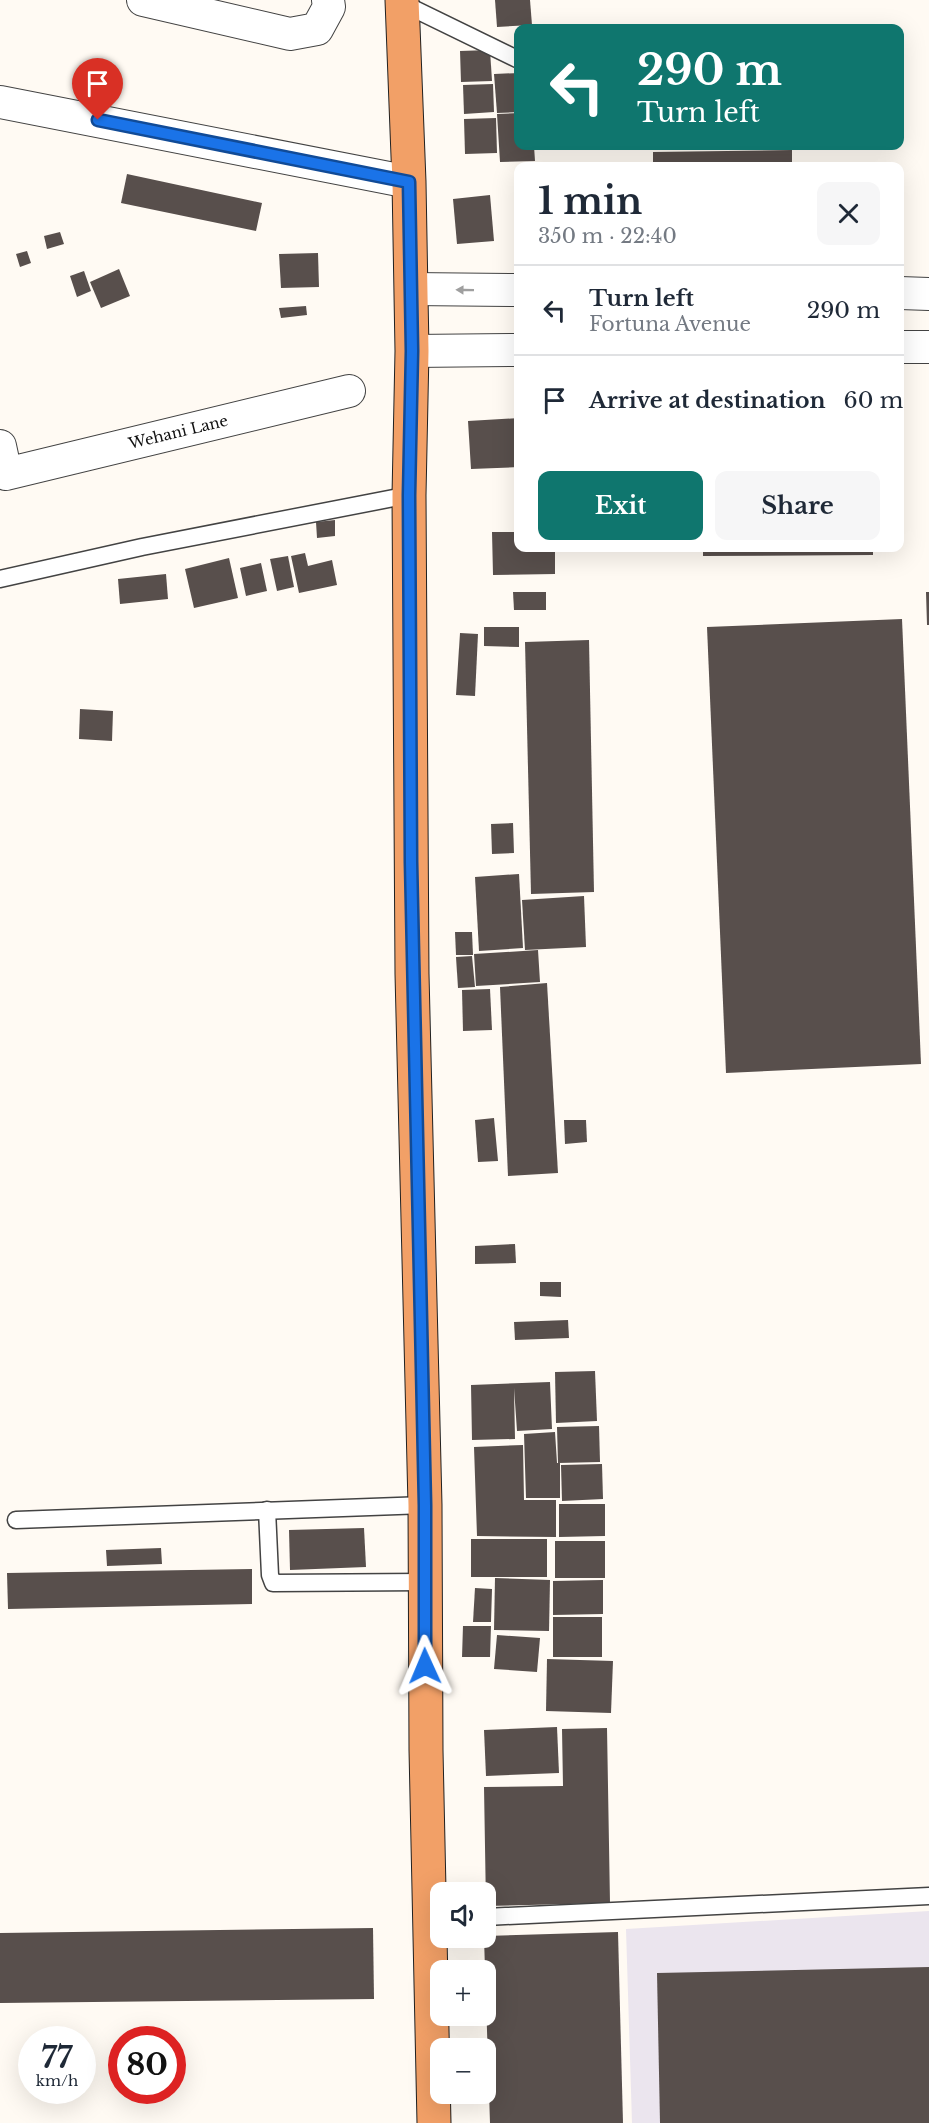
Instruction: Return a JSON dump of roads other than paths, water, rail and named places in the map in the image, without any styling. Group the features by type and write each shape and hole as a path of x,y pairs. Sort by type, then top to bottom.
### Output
{"highway":[{"path":"402,2 409,182 412,351 409,495 412,986 434,1882"},
{"path":"435,1948 435,2123"}],"street":[{"path":"143,0 290,34 317,29 328,3"},
{"path":"0,102 409,182"},
{"path":"411,289 514,290"},
{"path":"904,294 929,294"},
{"path":"904,347 929,347"},
{"path":"412,351 514,350"},
{"name":"Wehani Lane","path":"3,460 349,391"}],"lane":[{"path":"402,2 514,58"},
{"path":"0,579 142,547 409,495"},
{"path":"16,1520 425,1505"},
{"path":"267,1510 270,1575 273,1583 425,1582"},
{"path":"496,1917 929,1896"}]}
